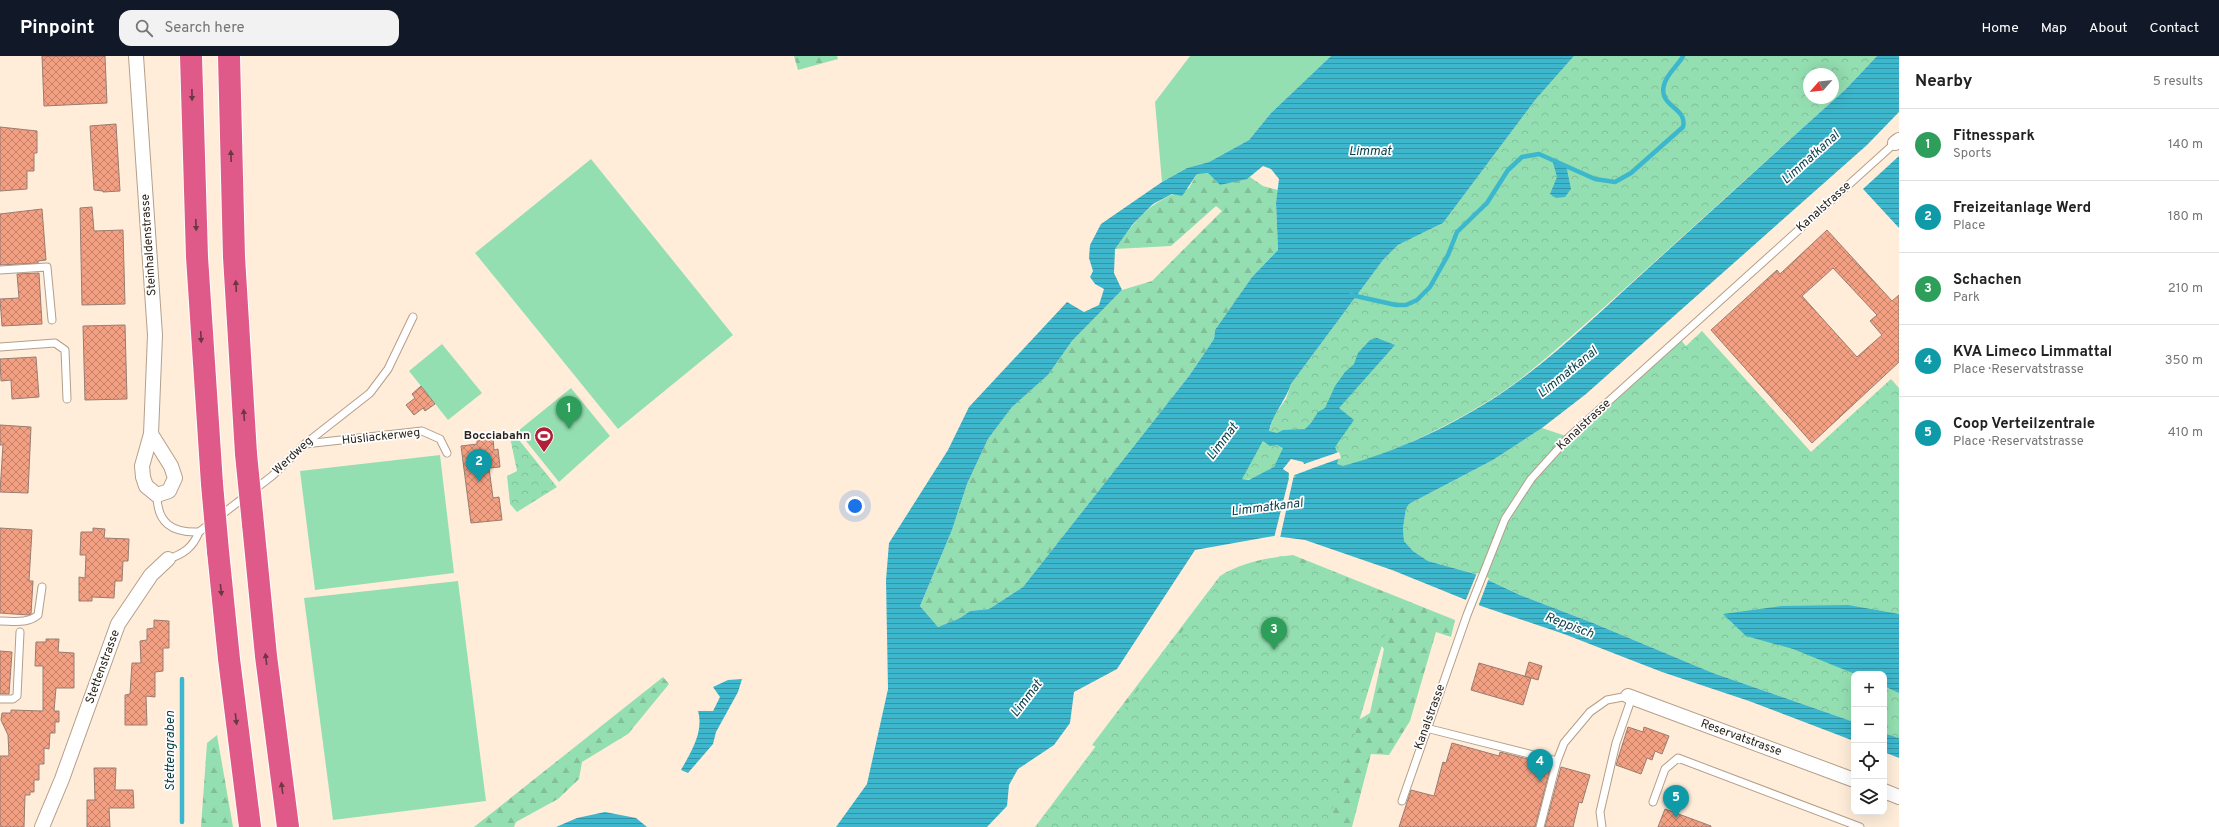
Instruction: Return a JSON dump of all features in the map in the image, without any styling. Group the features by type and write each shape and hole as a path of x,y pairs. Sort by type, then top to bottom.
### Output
{"highway":[{"path":"191,56 198,278 212,484 229,659 250,827"},
{"path":"229,56 234,257 246,454 266,656 288,827"}],"street":[{"name":"Steinhaldenstrasse","path":"136,56 155,335 151,434 142,466 146,486 157,495"},
{"path":"151,434 171,466 175,478 170,491 157,495"},
{"name":"Stettenstrasse","path":"45,826 118,624 152,575 168,559"},
{"name":"Reservatstrasse","path":"1630,696 1851,779"},
{"path":"1887,792 1899,797"}],"lane":[{"name":"Kanalstrasse","path":"1402,801 1426,728 1483,572 1505,519 1531,479 1569,437 1897,141"},
{"path":"0,270 47,267 52,320"},
{"name":"Werdweg","path":"199,532 272,476 305,444 370,393 388,369 413,317"},
{"path":"0,346 55,343 61,346 64,350 67,399"},
{"name":"Hüsliackerweg","path":"305,444 422,431 440,439 447,453"},
{"path":"157,495 158,510 161,518 169,526 186,532 199,532"},
{"name":"Stettenstrasse","path":"168,559 182,554 194,543 199,532"},
{"path":"0,621 26,622 33,619 38,614 42,587"},
{"path":"0,698 13,699 17,696 20,632"},
{"path":"1540,827 1557,761 1564,743 1590,712 1607,700 1630,696 1616,743 1600,812 1602,827"},
{"path":"1426,728 1557,761"},
{"path":"1653,802 1665,769 1678,758 1860,827"}],"green space":[{"path":"794,56 837,56 838,59 798,70"},
{"path":"1190,56 1331,56 1271,113 1249,140 1209,162 1187,168 1162,182 1155,102"},
{"path":"1574,56 1877,56 1839,95 1839,68 1803,68 1803,104 1829,104 1542,362 1498,395 1439,429 1408,444 1342,468 1308,475 1274,479 1241,479 1269,431 1274,416 1286,399 1291,384 1383,260 1398,245 1443,223 1536,99"},
{"path":"591,159 733,335 618,429 475,253"},
{"path":"1208,173 1220,185 1250,177 1263,186 1278,190 1276,203 1278,250 1252,277 1215,330 1214,339 1189,376 1023,587 989,609 970,611 960,618 938,627 920,606 952,530 967,484 988,439 1012,407 1048,375 1072,341 1122,290 1152,281 1222,211 1216,206 1171,246 1115,249 1146,211 1164,199 1189,188 1197,174"},
{"path":"1702,331 1811,452 1891,379 1899,388 1899,738 1887,734 1887,671 1851,671 1851,721 1713,673 1593,623 1520,595 1475,574 1428,561 1413,551 1404,541 1403,528 1406,509 1409,504 1493,460 1542,428 1569,437 1680,339 1686,346"},
{"path":"442,344 482,393 448,420 409,371"},
{"path":"571,388 610,436 559,482 518,431"},
{"path":"515,435 557,487 517,512 510,504 507,476 517,471 510,437"},
{"path":"440,455 454,573 315,590 300,471"},
{"path":"1293,555 1455,620 1451,637 1436,632 1410,721 1389,755 1371,754 1352,827 1314,827 1338,732 1370,713 1384,649 1354,608 1159,775 1092,745 1220,576 1237,567 1255,561"},
{"path":"1281,556 1396,599 1327,827 1035,827 1226,573"},
{"path":"458,581 486,801 333,820 304,598"},
{"path":"663,677 669,684 628,734 582,762 579,779 558,799 516,822 514,827 474,827"},
{"path":"217,735 233,827 201,827 207,743"}],"water":[{"name":"Limmat","path":"1331,56 1574,56 1536,99 1443,223 1398,245 1383,260 1291,384 1273,419 1269,431 1277,433 1283,430 1305,429 1318,412 1325,408 1335,386 1345,372 1354,364 1358,353 1370,340 1377,338 1395,345 1339,408 1354,420 1335,447 1339,457 1337,464 1343,466 1384,453 1443,427 1481,406 1520,380 1540,365 1598,315 1829,104 1839,104 1839,95 1877,56 1899,56 1899,112 1867,145 1586,394 1542,428 1493,460 1409,504 1406,509 1403,528 1404,541 1413,551 1428,561 1475,574 1520,595 1593,623 1713,673 1851,721 1851,740 1749,701 1662,672 1564,634 1481,606 1392,570 1305,540 1274,536 1195,550 1117,669 1074,692 1070,723 1054,745 1018,769 1009,785 1007,806 987,827 836,827 867,784 888,689 886,580 889,543 948,450 969,407 1067,302 1084,312 1099,305 1104,289 1095,284 1090,277 1093,271 1089,258 1090,245 1101,224 1162,182 1187,168 1209,162 1249,140 1271,113","holes":["1263,166 1271,169 1279,179 1276,203 1278,250 1252,277 1215,330 1214,339 1189,376 1023,587 989,609 970,611 960,618 938,627 920,606 952,530 967,484 988,439 1012,407 1048,375 1072,341 1122,290 1114,273 1115,249 1133,224 1153,204 1172,194 1182,196 1197,174 1208,173 1220,185 1247,179","1263,441 1270,446 1277,445 1283,448 1274,467 1249,480 1242,479","1291,460 1303,462 1306,471 1294,475 1296,477 1288,478 1289,473 1283,469"]},
{"path":"1899,156 1899,228 1863,189"},
{"path":"1552,159 1566,165 1571,189 1565,197 1556,198 1550,194 1557,177"},
{"path":"1848,605 1899,614 1899,693 1887,687 1887,671 1851,671 1851,672 1793,649 1746,636 1723,614 1781,606"},
{"path":"742,679 738,692 716,732 713,744 688,773 681,770 696,742 699,727 698,711 713,711 720,697 713,687 728,680"},
{"path":"1887,734 1899,738 1899,758 1887,753"},
{"path":"605,812 636,818 647,827 556,827 577,818"}],"pier":[{"path":"1339,452 1341,458 1294,475 1280,538 1274,538 1289,478 1289,473 1283,469 1291,459 1303,462 1304,464"},
{"path":"1477,573 1489,578 1478,607 1465,602"}],"building":[{"path":"42,56 105,56 107,103 44,106"},
{"path":"116,124 120,191 103,192 94,190 90,126"},
{"path":"0,127 37,131 37,153 34,153 34,171 27,171 27,189 0,191"},
{"path":"92,207 94,231 123,230 125,304 82,305 80,208"},
{"path":"42,209 46,260 38,261 38,263 0,265 0,214"},
{"path":"1827,230 1892,301 1899,295 1899,362 1812,443 1711,330 1777,270 1780,274","holes":["1833,268 1877,315 1870,321 1882,335 1857,357 1802,296"]},
{"path":"39,273 42,324 2,326 0,299 19,298 17,274"},
{"path":"125,325 127,399 85,400 83,326"},
{"path":"36,357 39,397 12,399 11,380 1,381 0,359"},
{"path":"421,386 435,404 425,411 423,408 414,415 406,405 415,398 412,394"},
{"path":"0,425 31,427 28,493 0,492 3,445 0,445"},
{"path":"493,438 494,450 498,449 500,467 489,468 493,498 499,497 502,520 471,523 461,446 477,444 477,440"},
{"path":"0,528 32,530 29,581 33,581 31,614 0,613"},
{"path":"93,528 105,529 104,538 129,539 128,561 123,561 122,581 115,581 114,598 92,597 92,601 79,601 79,577 85,578 86,555 80,555 81,532 93,532"},
{"path":"154,620 169,621 169,648 163,648 163,671 155,672 155,697 146,696 147,725 125,725 125,695 130,694 132,663 141,663 140,641 147,640 147,629 154,628"},
{"path":"46,639 59,639 58,652 74,653 74,688 56,688 54,711 59,711 59,722 55,722 55,733 50,733 49,749 44,748 44,764 39,764 39,780 34,780 34,792 30,792 30,795 25,795 24,827 0,827 0,756 9,756 8,735 1,720 2,713 11,713 11,710 43,711 43,666 35,666 36,642 46,642"},
{"path":"0,651 12,652 9,694 0,694"},
{"path":"1529,662 1542,666 1538,680 1525,676"},
{"path":"1479,663 1531,678 1523,705 1471,690"},
{"path":"1628,727 1643,732 1644,727 1669,736 1662,754 1655,751 1652,760 1647,758 1641,774 1616,765"},
{"path":"1452,743 1499,756 1500,752 1551,765 1535,827 1399,827 1411,790 1434,796 1443,762 1446,763"},
{"path":"1561,767 1590,775 1582,803 1579,802 1573,827 1545,827"},
{"path":"94,768 116,768 115,790 133,790 134,808 109,808 110,827 87,827 87,800 95,800"},
{"path":"1665,809 1711,826 1711,827 1658,827"}],"waterway":[{"path":"1351,295 1396,305 1406,305 1417,300 1430,287 1448,255 1457,232 1487,203 1508,170 1522,157 1539,154 1595,179 1615,182 1631,173 1683,127 1681,115 1665,98 1663,92 1665,81 1683,56"},
{"name":"Stettengraben","path":"182,679 182,822"}],"place":[{"name":"Fitnesspark","path":"569,429"},
{"name":"Bocciabahn","path":"544,453"},
{"name":"Freizeitanlage Werd","path":"479,482"},
{"name":"Schachen","path":"1274,650"},
{"name":"KVA Limeco Limmattal","path":"1540,782"},
{"name":"Coop Verteilzentrale","path":"1676,818"}],"water label":[{"name":"Limmatkanal","path":"1811,158"},
{"name":"Limmatkanal","path":"1568,373"},
{"name":"Limmatkanal","path":"1267,508"},
{"name":"Reppisch","path":"1569,626"}]}
